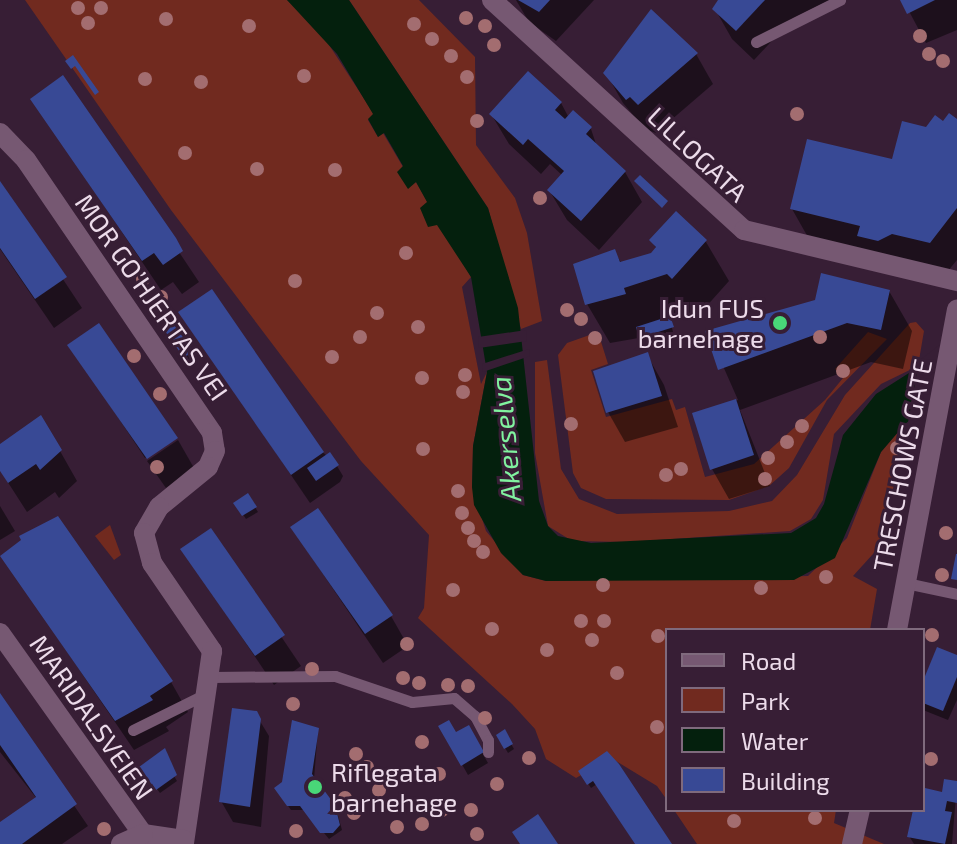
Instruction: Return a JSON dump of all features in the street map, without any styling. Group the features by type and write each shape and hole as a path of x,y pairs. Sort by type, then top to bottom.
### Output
{"street":[{"name":"LILLOGATA","path":"492,0 744,230 957,281"},
{"name":"MOR GO’HJERTAS VEI","path":"0,133 26,160 212,433 215,451 208,467 159,507 144,533 152,563 212,651 210,685 184,842"},
{"name":"TRESCHOWS GATE","path":"897,628 957,310"},
{"name":"MARIDALSVEIEN","path":"3,644 143,834 184,842"},
{"path":"852,844 860,812"},
{"path":"121,844 143,834"}],"lane":[{"path":"756,42 840,0"},
{"path":"906,583 957,594"},
{"path":"133,730 210,685 335,676 412,702 454,698 475,716 488,740 488,752"}],"green space":[{"path":"25,0 287,0 320,31 374,114 368,120 378,137 383,133 403,167 408,188 416,182 471,277 462,287 481,384 487,372 473,446 472,487 486,531 523,575 546,581 808,576 847,538 881,452 905,424 883,543 853,576 877,589 870,628 665,628 665,797 657,786 611,758 576,778 546,759 535,729 418,618 424,608 429,535 361,461 171,210"},
{"path":"349,0 419,0 475,57 476,145 515,198 527,233 542,321 521,329 488,208"},
{"path":"916,322 924,331 918,366 881,384 834,434 823,500 811,519 790,531 628,542 572,541 548,526 535,453 535,362 547,360 561,469 579,499 617,514 729,511 772,501 797,475 845,395 910,323"},
{"path":"598,332 608,364 591,370 606,417 672,399 676,410 685,407 705,477 754,464 825,400 843,378 835,369 868,332 887,339 827,400 789,468 769,486 729,500 606,499 581,488 573,473 558,355 567,343"},
{"path":"110,525 121,555 114,560 95,536"},
{"path":"675,812 836,812 834,823 884,844 697,844"}],"water":[{"name":"Akerselva","path":"287,0 349,0 488,208 518,308 539,501 548,526 558,536 591,543 791,533 816,518 824,504 843,435 876,394 920,366 957,385 905,424 881,452 835,558 794,580 546,581 523,575 501,553 474,505 472,487 473,446 487,372 471,277 437,225 428,227 420,208 427,202 416,182 408,189 397,172 403,166 384,133 378,137 368,119 373,114 337,54"}],"pier":[{"path":"526,330 527,341 479,348 478,337"},
{"path":"957,331 957,390 907,428 919,361"},
{"path":"529,349 530,356 483,372 482,364"}],"building":[{"path":"518,0 550,0 539,12"},
{"path":"718,0 765,0 736,31 712,9"},
{"path":"900,0 935,0 907,14"},
{"path":"651,9 698,53 638,105 630,97 626,100 603,73"},
{"path":"73,55 99,92 95,95 75,66 71,69 65,61"},
{"path":"528,71 562,102 555,110 565,119 573,110 592,127 586,134 626,171 581,221 547,190 564,171 528,139 523,145 489,114"},
{"path":"63,75 183,251 163,265 154,253 142,261 30,99"},
{"path":"949,113 957,119 957,208 930,243 892,234 878,241 857,236 860,226 790,209 807,139 892,159 902,121 926,127 935,115 943,121"},
{"path":"640,175 668,201 662,208 634,181"},
{"path":"0,181 67,277 35,299 0,248"},
{"path":"676,211 707,240 672,279 667,274 624,288 626,294 585,305 573,264 615,249 620,262 651,253 656,247 649,240"},
{"path":"821,273 890,290 881,330 847,323 718,370 705,331 815,300"},
{"path":"212,289 324,452 291,475 178,312"},
{"path":"670,316 674,327 639,338 636,327"},
{"path":"99,323 178,438 147,459 67,345"},
{"path":"174,325 193,351 184,358 165,331"},
{"path":"648,352 662,396 606,413 593,371"},
{"path":"736,399 754,455 710,470 692,413"},
{"path":"41,415 62,450 40,470 36,464 8,483 0,471 0,444"},
{"path":"330,452 339,465 316,481 307,468"},
{"path":"248,493 257,507 242,516 233,503"},
{"path":"318,508 393,615 365,634 290,527"},
{"path":"58,516 173,681 150,696 153,700 115,721 0,556 21,540 19,536"},
{"path":"211,528 285,635 255,656 180,549"},
{"path":"957,554 957,580 951,579"},
{"path":"937,647 957,655 957,677 943,711 925,704 925,676"},
{"path":"0,693 77,804 22,844 0,844 0,822 36,797 0,745"},
{"path":"232,708 257,711 261,719 250,807 219,802"},
{"path":"292,720 319,728 312,774 335,805 340,825 333,833 320,833 300,806 287,806 274,788 282,782"},
{"path":"449,720 456,732 469,725 484,752 461,766 438,726"},
{"path":"505,729 513,744 504,749 496,735"},
{"path":"165,748 177,775 156,790 139,767"},
{"path":"607,751 672,844 635,844 593,781 587,785 578,771"},
{"path":"944,779 957,781 957,803 947,801 945,811 952,812 945,844 907,837 913,812 925,812 925,788 942,792"},
{"path":"538,814 558,844 520,844 512,832"}],"place":[{"name":"Idun FUS barnehage","path":"780,323"},
{"name":"Riflegata barnehage","path":"315,787"}]}
